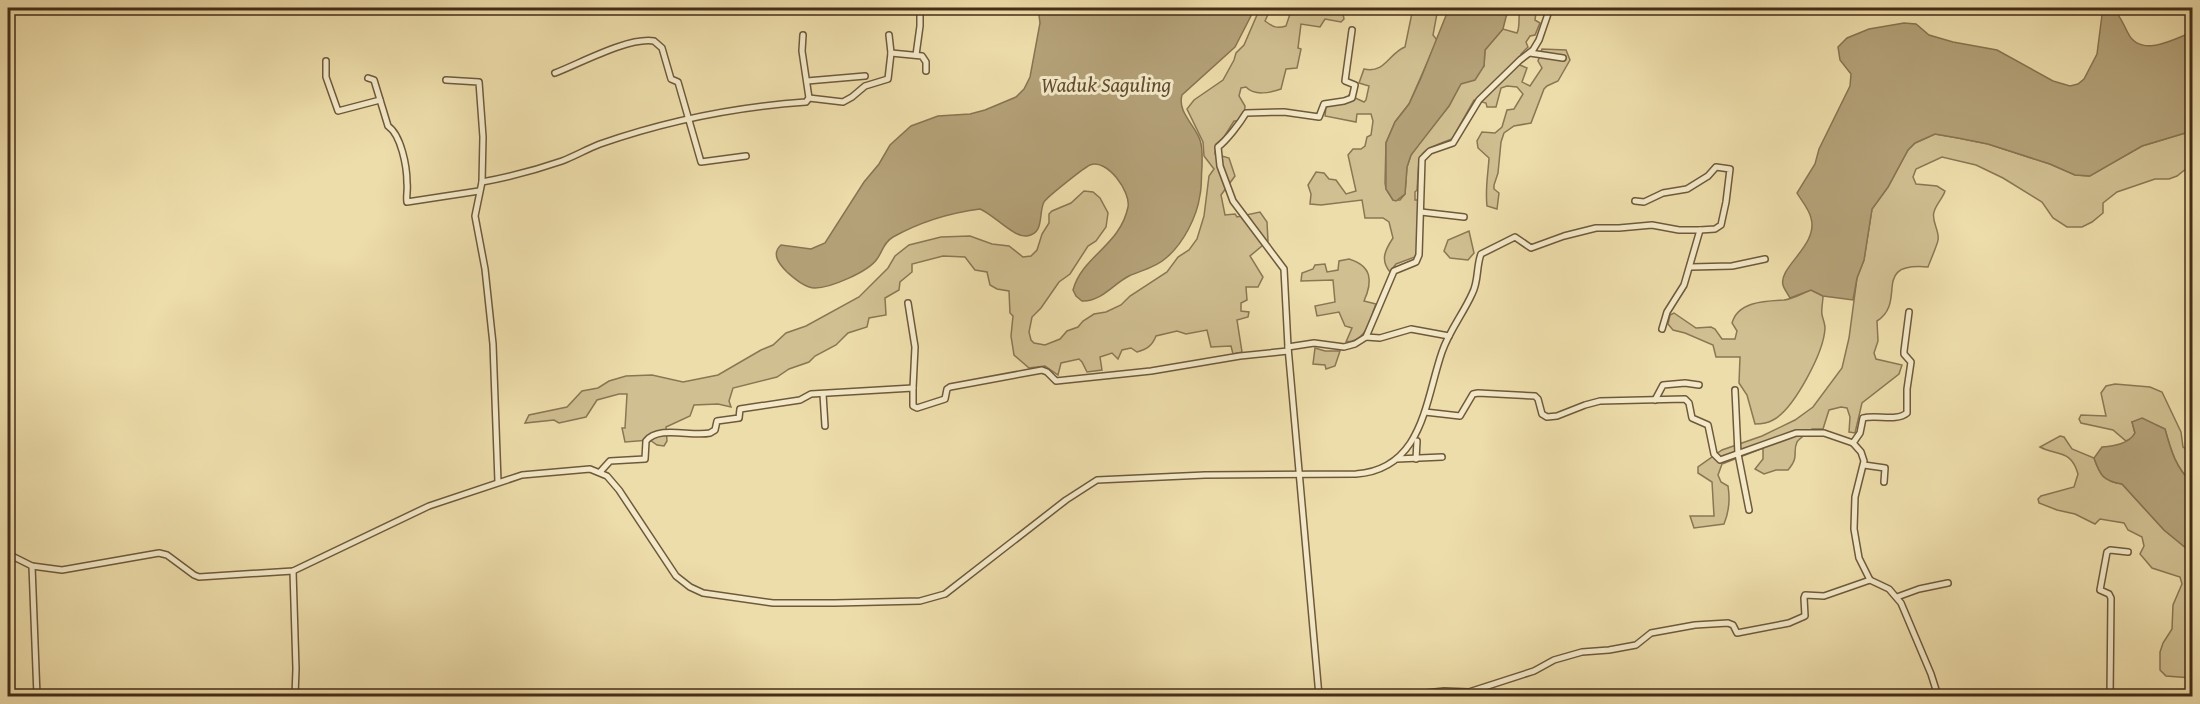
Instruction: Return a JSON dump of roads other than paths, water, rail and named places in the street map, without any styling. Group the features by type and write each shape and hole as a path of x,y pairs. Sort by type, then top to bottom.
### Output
{"street":[{"path":"916,55 920,8"},
{"path":"1366,337 1394,271 1418,258 1421,248 1421,165 1423,158 1432,150 1453,142 1479,100 1530,52 1539,40 1550,8"},
{"path":"1319,696 1288,349 1284,269 1233,201 1220,166 1218,147 1229,138 1246,112 1284,112 1319,117 1324,104 1352,98 1355,85 1345,81 1352,30"},
{"path":"803,35 802,48 809,98"},
{"path":"482,182 562,161 600,144 687,118 738,108 805,102 809,98 843,102 865,86 886,81 891,53 889,35"},
{"path":"555,73 601,55 617,46 654,41 662,48 671,79 677,81 702,163 746,156"},
{"path":"1530,52 1563,58"},
{"path":"891,53 922,56 925,60 926,71"},
{"path":"326,61 326,75 337,110 380,100"},
{"path":"807,81 865,76"},
{"path":"368,78 374,80 388,126 394,130 399,142 406,170 407,202 479,191"},
{"path":"446,80 479,82 483,138 482,182 475,216 486,278 493,344 498,482"},
{"path":"8,554 32,566 62,570 159,553 166,555 199,577 292,571 429,506 498,482 533,473 586,469 600,472 609,478 620,490 675,574 682,582 703,593 780,603 920,601 945,594 1066,500 1097,480 1205,475 1366,473 1379,470 1405,451 1418,430 1449,336 1476,286 1481,254 1516,237 1531,248 1557,238 1596,228 1652,225 1679,230 1715,229 1720,225 1728,194 1729,167 1713,168 1708,176 1687,189 1663,192 1644,202 1635,201"},
{"path":"1421,212 1464,217"},
{"path":"1662,329 1667,312 1684,285 1691,267 1700,230"},
{"path":"1691,267 1727,267 1765,259"},
{"path":"908,303 915,347 913,406 916,408 945,399 950,387 1042,370 1056,381 1143,372 1314,343 1344,347 1366,337 1380,338 1411,330 1449,336"},
{"path":"1853,442 1860,433 1863,418 1897,417 1907,413 1907,389 1911,362 1904,351 1909,312"},
{"path":"1655,400 1663,385 1685,383 1699,386"},
{"path":"600,472 610,461 645,459 646,441 651,436 710,433 715,430 717,421 739,418 738,410 741,408 800,400 811,394 913,388"},
{"path":"1735,390 1738,454 1749,510"},
{"path":"1425,412 1460,416 1473,394 1478,393 1534,396 1538,399 1542,415 1550,417 1600,401 1686,399 1690,404 1692,418 1708,425 1715,457 1720,460 1786,436 1806,432 1824,433 1853,442 1862,452 1864,465 1855,497 1854,529 1859,558 1870,580 1889,589 1897,597 1928,666 1938,696"},
{"path":"823,394 825,426"},
{"path":"1416,459 1417,441"},
{"path":"1397,459 1442,457"},
{"path":"1864,465 1885,468 1884,482"},
{"path":"2110,696 2111,595 2100,591 2107,552 2110,550 2128,552"},
{"path":"16,696 37,695 32,566"},
{"path":"292,571 295,696"},
{"path":"1398,696 1439,691 1468,692 1534,671 1554,660 1582,652 1636,645 1651,633 1666,630 1728,623 1733,625 1737,633 1789,623 1805,616 1805,595 1824,596 1870,580"},
{"path":"1897,597 1919,589 1948,583"}],"water":[{"name":"Waduk Saguling","path":"1038,8 1255,8 1235,47 1182,95 1184,113 1198,134 1201,143 1201,185 1192,221 1172,252 1157,264 1123,279 1095,299 1082,301 1076,296 1073,290 1078,278 1084,268 1117,232 1128,207 1122,185 1110,171 1097,164 1090,165 1066,182 1044,202 1039,227 1033,234 1022,236 980,209 924,223 893,237 866,269 839,282 811,288 787,272 777,259 778,248 781,245 811,249 825,243 890,145 911,126 938,116 970,114 985,110 1016,97 1024,89 1030,77 1040,23"},
{"path":"1449,8 1511,8 1503,29 1485,50 1484,66 1475,80 1461,84 1449,106 1411,155 1407,167 1405,194 1396,201 1386,189 1386,143 1395,122 1409,104"},
{"path":"2112,8 2133,40 2140,45 2157,45 2192,32 2192,131 2142,146 2090,176 2075,175 2050,164 1988,144 1935,134 1915,143 1908,150 1888,187 1872,209 1864,260 1857,278 1853,300 1823,296 1811,290 1790,298 1784,287 1783,278 1804,246 1812,228 1807,208 1797,193 1815,164 1819,149 1850,86 1851,74 1840,60 1838,47 1847,38 1869,29 1904,23 1916,24 1929,35 1997,50 2053,81 2070,86 2084,79 2097,54 2102,15"},
{"path":"2142,418 2165,429 2175,459 2192,483 2192,553 2164,530 2122,484 2106,479 2096,464 2094,458 2102,447 2129,440 2135,433 2132,422"}]}
